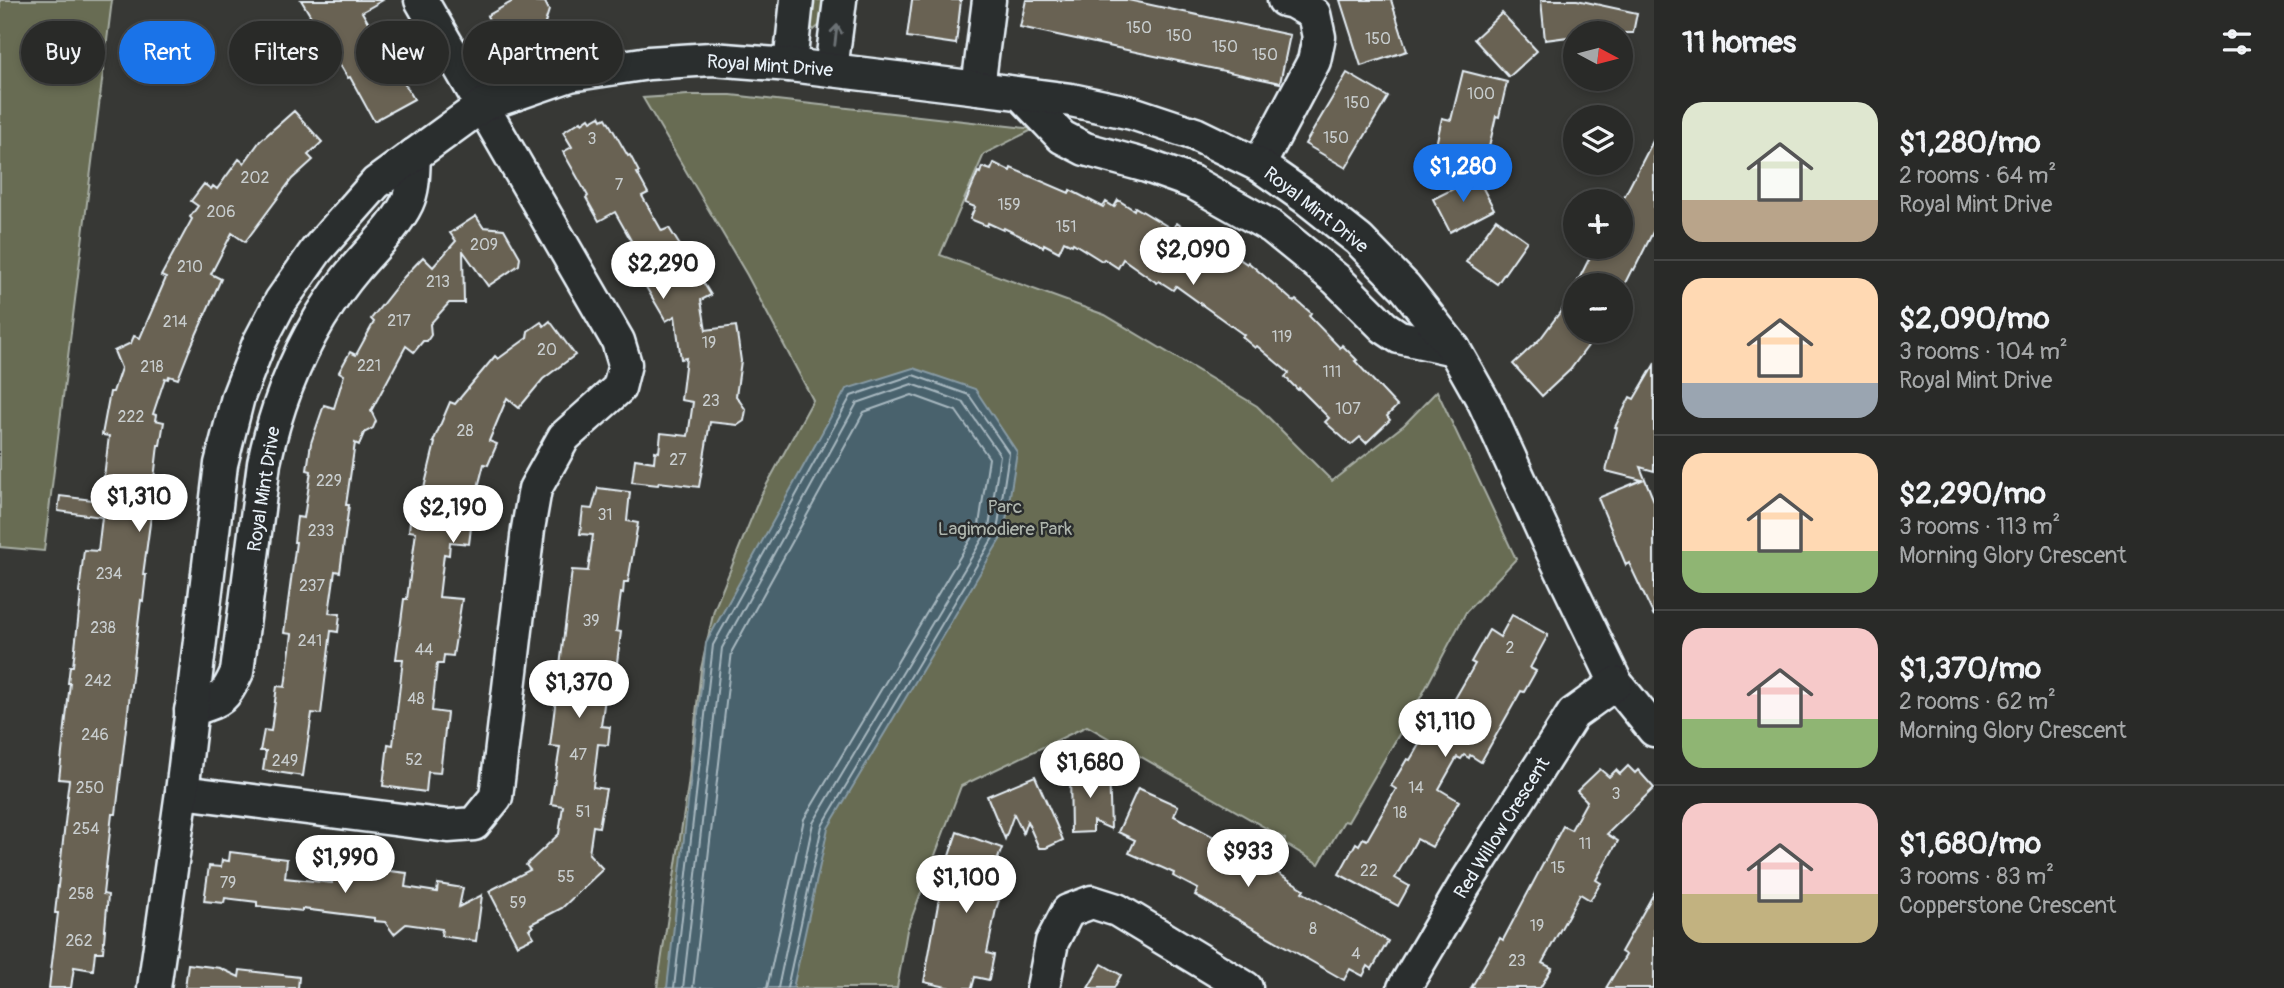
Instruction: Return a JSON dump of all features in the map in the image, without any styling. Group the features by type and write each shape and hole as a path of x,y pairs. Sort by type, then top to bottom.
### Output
{"street":[{"path":"181,792 448,826 474,824 496,797 528,529 536,489 564,437 619,388 625,364 618,341 421,0"},
{"path":"790,65 797,0"},
{"path":"831,70 840,0"},
{"path":"978,88 989,0"},
{"path":"1259,165 1314,61 1319,37 1314,15 1293,2 1284,0"},
{"name":"Royal Mint Drive","path":"154,988 221,464 238,397 259,343 281,301 316,251 376,183 483,105 570,75 649,63 712,59 790,65 1071,100 1132,113 1195,134 1259,165 1359,240 1405,287 1454,349 1485,404 1616,683 1654,730"},
{"name":"Royal Mint Drive","path":"1021,94 1062,138 1085,149 1192,182 1272,227 1336,279 1384,327 1399,337 1454,349"},
{"name":"Royal Mint Drive","path":"191,709 219,701 229,689 237,672 264,463 282,396 321,318 351,273 398,219 408,201 413,185 414,155"},
{"name":"Red Willow Crescent","path":"1404,988 1464,886 1573,714 1616,683"},
{"path":"1043,988 1052,942 1068,911 1092,902 1117,910 1246,988"}],"green space":[{"path":"0,0 112,0 105,57 105,21 21,21 21,84 102,84 44,551 0,547"},
{"path":"809,0 826,0 822,23 814,30 808,24"},
{"name":"Parc Lagimodiere Park","path":"731,95 1034,129 984,154 940,255 1105,315 1257,406 1332,481 1404,425 1437,391 1516,559 1466,612 1422,695 1348,822 1344,821 1319,864 1284,843 1285,839 1087,726 961,786 907,930 897,988 657,988 688,786 701,669 714,610 760,497 813,400 747,275 643,98"}],"water":[{"path":"913,368 975,389 1017,452 1004,533 828,828 793,988 667,988 706,643 846,389"}],"building":[{"path":"301,0 383,0 362,12 367,21 356,21 356,84 405,84 414,99 374,121 350,77 348,78 342,68 342,21 314,21"},
{"path":"515,0 545,2 549,10 546,21 490,21 487,16"},
{"path":"912,0 961,0 956,44 907,37"},
{"path":"1026,0 1128,0 1290,35 1280,83 1020,27"},
{"path":"1340,0 1391,0 1407,51 1361,66"},
{"path":"1541,0 1577,0 1637,13 1633,33 1633,21 1563,21 1563,38 1545,40"},
{"path":"1502,13 1537,51 1509,77 1474,39"},
{"path":"1463,71 1507,82 1485,165 1434,154 1442,118 1451,120"},
{"path":"1347,73 1388,97 1346,168 1305,144"},
{"path":"294,111 322,142 308,155 313,160 292,179 245,242 232,233 211,274 221,279 178,379 169,376 168,379 165,378 153,414 156,415 155,420 164,422 154,479 149,479 144,515 151,516 143,575 146,575 116,814 112,814 103,894 108,895 103,952 95,952 93,970 74,967 71,988 49,988 69,780 59,779 68,683 70,666 73,666 84,550 98,551 102,517 58,511 60,496 101,501 109,436 102,435 110,392 113,392 121,368 114,351 131,343 134,336 140,338 166,278 161,276 198,206 191,201 204,184 211,189 213,186 217,189 239,159 244,163 260,141"},
{"path":"600,116 602,120 606,118 628,156 630,155 648,193 642,196 662,231 669,228 711,295 701,300 706,330 736,326 741,361 736,396 746,410 744,421 738,425 710,422 699,487 632,482 635,459 654,462 655,451 659,452 661,433 688,436 693,402 681,400 686,358 681,359 675,316 666,321 622,251 633,244 615,212 599,221 563,152 572,147 563,132 581,121 582,123 589,118 591,121"},
{"path":"1654,139 1654,230 1634,270 1630,273 1582,273 1589,259 1633,259 1633,189 1628,189"},
{"path":"994,163 1069,193 1070,190 1103,207 1106,202 1114,207 1118,200 1172,229 1177,223 1192,234 1194,231 1230,256 1232,254 1247,264 1248,262 1294,302 1296,300 1311,313 1309,316 1340,348 1342,345 1357,360 1355,361 1397,406 1387,416 1390,420 1366,443 1360,437 1351,445 1325,422 1329,418 1285,377 1289,373 1257,346 1255,348 1242,337 1244,335 1176,286 1173,290 1159,281 1157,283 1123,259 1118,268 1073,243 1072,245 1064,241 1059,252 1004,228 1003,230 988,223 987,226 970,219 975,207 965,203 978,172 980,173 982,167 991,170"},
{"path":"1477,177 1494,209 1450,232 1433,199"},
{"path":"476,216 483,227 504,229 520,257 519,265 488,286 463,251 464,303 449,303 430,324 431,335 427,341 423,341 414,352 406,346 371,411 376,421 373,428 364,433 359,445 355,443 340,572 335,571 329,613 340,614 338,632 331,631 321,714 312,713 303,776 263,770 266,751 260,751 264,730 271,731 277,686 285,687 292,634 284,633 297,517 304,518 311,471 307,470 311,443 324,405 334,408 344,375 339,372 350,352 356,355 374,322 371,319 404,277 423,257 433,267 456,241 450,233"},
{"path":"1496,219 1527,241 1497,284 1466,262"},
{"path":"1563,308 1563,343 1590,343 1570,370 1542,396 1513,364 1540,339"},
{"path":"550,321 575,355 543,379 519,408 507,398 489,441 497,444 488,465 484,464 474,503 469,544 450,542 449,555 444,554 439,597 462,599 453,656 444,655 443,664 437,664 432,711 447,713 440,773 428,772 426,792 383,786 388,744 393,745 403,659 396,659 416,532 409,531 411,512 418,513 435,443 433,442 450,402 455,404 495,356 498,359 527,338 528,331 541,322 544,326"},
{"path":"1654,365 1654,471 1640,467 1654,501 1654,616 1629,563 1626,565 1598,498 1642,480 1606,471 1617,428 1615,427 1630,397 1634,399"},
{"path":"598,488 630,492 627,521 638,523 628,582 624,582 623,594 621,593 616,631 621,632 613,692 606,691 601,726 610,727 608,745 598,744 593,787 606,789 599,827 593,826 589,854 603,869 562,908 531,924 533,927 529,929 534,937 517,945 489,891 530,870 526,865 559,834 563,806 551,804 560,747 550,746 572,570 588,571 593,535 580,534 583,508 592,509"},
{"path":"1512,615 1548,635 1530,668 1536,671 1524,692 1521,691 1481,762 1470,755 1469,758 1464,755 1461,759 1457,757 1439,789 1459,801 1432,847 1417,839 1395,878 1409,886 1398,906 1339,874 1356,843 1359,845 1363,838 1367,840 1396,789 1391,786 1438,712 1445,716 1475,664 1471,662 1489,630 1500,637"},
{"path":"1628,766 1635,773 1638,770 1654,788 1607,834 1618,841 1596,880 1601,883 1590,900 1580,894 1542,963 1552,968 1540,988 1471,988 1500,938 1503,940 1563,826 1571,830 1587,801 1577,791 1600,769 1609,777 1616,770 1620,774"},
{"path":"1109,769 1111,829 1093,821 1093,832 1071,833 1070,770"},
{"path":"1035,776 1063,840 1046,848 1039,848 1027,821 1023,833 1014,814 1005,839 987,796"},
{"path":"1138,788 1178,806 1174,816 1257,857 1256,860 1304,889 1302,892 1388,941 1372,969 1368,966 1363,976 1350,969 1344,980 1195,895 1198,889 1173,876 1174,873 1129,853 1135,840 1118,832"},
{"path":"957,832 1002,848 994,869 1008,874 996,909 987,953 994,955 989,980 975,977 972,988 951,988 924,982 944,871"},
{"path":"230,852 287,859 285,878 332,883 332,876 343,877 345,866 407,873 405,887 437,892 438,884 463,888 459,907 482,895 476,941 441,936 442,929 406,924 394,934 385,922 374,921 374,918 257,906 257,902 225,898 224,903 204,901 209,866 221,867 222,860 229,861"},
{"path":"1654,893 1654,988 1606,988 1626,955 1621,952"},
{"path":"188,964 220,968 239,977 240,970 299,977 298,988 185,988"},
{"path":"1102,964 1121,975 1114,988 1088,988"}]}
